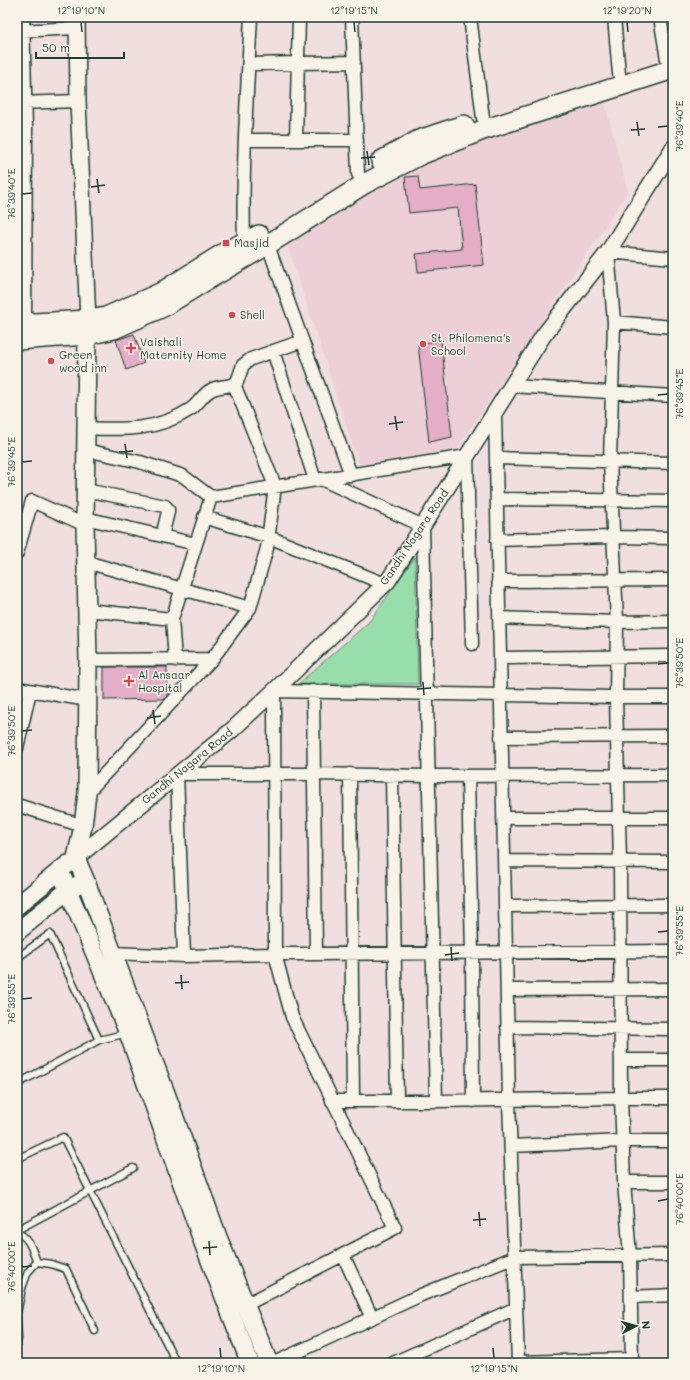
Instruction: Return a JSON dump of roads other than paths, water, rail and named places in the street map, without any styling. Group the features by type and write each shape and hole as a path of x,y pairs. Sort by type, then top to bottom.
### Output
{"main road":[{"path":"20,329 88,327 114,329 164,306 207,280 358,174 420,140 548,96 619,74 671,62"},
{"path":"88,327 106,316 160,293 227,251 244,243 265,239 420,155 483,130 671,62"},
{"path":"88,327 85,490 88,660 87,793 83,826 76,858 170,1104 218,1237 268,1363"},
{"path":"21,898 76,858"},
{"path":"60,871 67,891 128,1033 203,1243 250,1363"},
{"path":"17,932 67,891 85,879"}],"street":[{"path":"20,329 20,31 23,17"},
{"path":"244,243 243,209 245,140 251,17"},
{"path":"296,140 299,17"},
{"path":"352,17 358,174"},
{"path":"470,17 483,118"},
{"path":"614,17 619,74"},
{"path":"660,17 671,62"},
{"path":"20,31 77,23 78,101 88,327"},
{"path":"248,64 354,62"},
{"path":"21,103 78,101"},
{"path":"245,140 356,140"},
{"name":"Gandhi Nagara Road","path":"76,858 232,730 385,584 543,336 608,252 668,163 673,148"},
{"path":"265,239 351,474"},
{"path":"495,412 507,1027 518,1363 632,1361 630,1256 622,1141 621,905 616,697 617,622 610,461 614,322 608,252 673,258"},
{"path":"614,322 673,327"},
{"path":"86,428 120,430 162,424 175,419 193,408 210,390 234,384 239,379 243,364 250,359 302,341"},
{"path":"273,351 318,479 423,526 436,1101"},
{"path":"87,793 212,659 250,608 267,548 275,486 234,384"},
{"path":"511,386 673,396"},
{"path":"86,450 140,462 183,476 211,497 467,456 472,644"},
{"path":"496,458 673,463"},
{"path":"85,490 165,506 168,509 168,512 162,536"},
{"path":"175,660 172,620 211,497"},
{"path":"496,499 673,501"},
{"path":"17,553 32,501 85,522 162,536 196,544"},
{"path":"204,517 269,537 385,584"},
{"path":"497,540 613,537 673,538"},
{"path":"86,562 250,608"},
{"path":"498,581 673,580"},
{"path":"87,610 172,620"},
{"path":"499,618 617,622 673,621"},
{"path":"500,658 673,656"},
{"path":"88,660 212,659"},
{"path":"17,688 88,700"},
{"path":"17,748 30,691"},
{"path":"245,1305 395,1228 292,1017 275,954 274,691 616,697 673,696"},
{"path":"313,691 316,954"},
{"path":"501,736 673,736"},
{"path":"184,956 177,774 350,774 392,776 673,775"},
{"path":"350,774 353,1100"},
{"path":"392,776 397,1101"},
{"path":"468,776 472,953 473,1101"},
{"path":"17,805 83,826"},
{"path":"503,818 673,818"},
{"path":"504,862 673,862"},
{"path":"505,906 673,905"},
{"path":"112,953 184,956 673,951"},
{"path":"507,990 673,989"},
{"path":"507,1027 673,1029"},
{"path":"621,1060 673,1060"},
{"path":"332,1101 473,1101 673,1098"},
{"path":"511,1146 622,1141 673,1141"},
{"path":"624,1182 673,1182"},
{"path":"343,1255 372,1318"},
{"path":"274,1363 421,1295 515,1257 673,1255"},
{"path":"631,1297 673,1295"},
{"path":"393,1363 516,1308"}],"lane":[{"path":"17,958 50,934 99,1040"},
{"path":"17,1084 99,1040 128,1033"},
{"path":"17,1159 63,1137 174,1358"},
{"path":"17,1230 133,1168"},
{"path":"17,1233 20,1234 30,1245 37,1262"},
{"path":"17,1344 17,1315 22,1288 28,1272 37,1262"},
{"path":"37,1262 51,1264 66,1269 95,1331"}],"place":[{"name":"Masjid","path":"226,243"},
{"name":"Shell","path":"232,315"},
{"name":"St. Philomena's School","path":"423,344"},
{"name":"Vaishali Maternity Home","path":"131,348"},
{"name":"Green wood inn","path":"51,361"},
{"name":"Al Ansaar Hospital","path":"129,681"}]}
